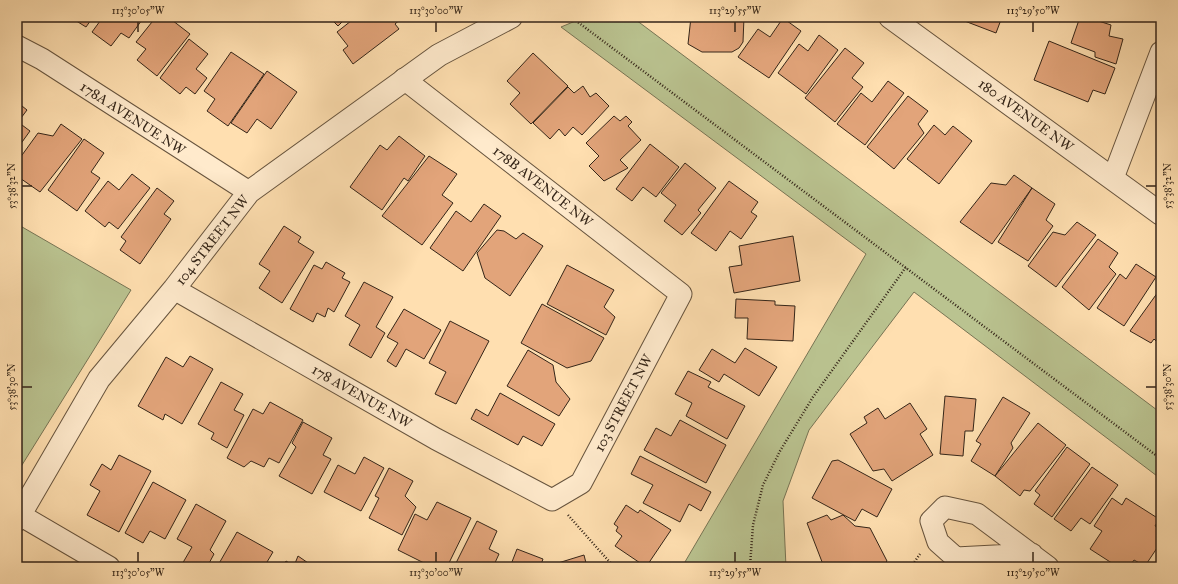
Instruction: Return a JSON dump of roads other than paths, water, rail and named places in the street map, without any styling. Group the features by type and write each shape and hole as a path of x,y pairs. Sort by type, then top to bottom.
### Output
{"street":[{"name":"180 AVENUE NW","path":"890,17 1161,214"},
{"name":"104 STREET NW","path":"18,518 99,379 174,289 249,192 439,55 504,18"},
{"name":"178A AVENUE NW","path":"17,46 42,59 249,192"},
{"path":"1113,178 1161,52"},
{"name":"178B AVENUE NW","path":"404,79 681,294"},
{"name":"178 AVENUE NW","path":"174,289 436,439 552,500"},
{"name":"103 STREET NW","path":"552,500 580,483 681,294"},
{"path":"18,518 109,567"},
{"path":"1032,554 1048,567"}]}
